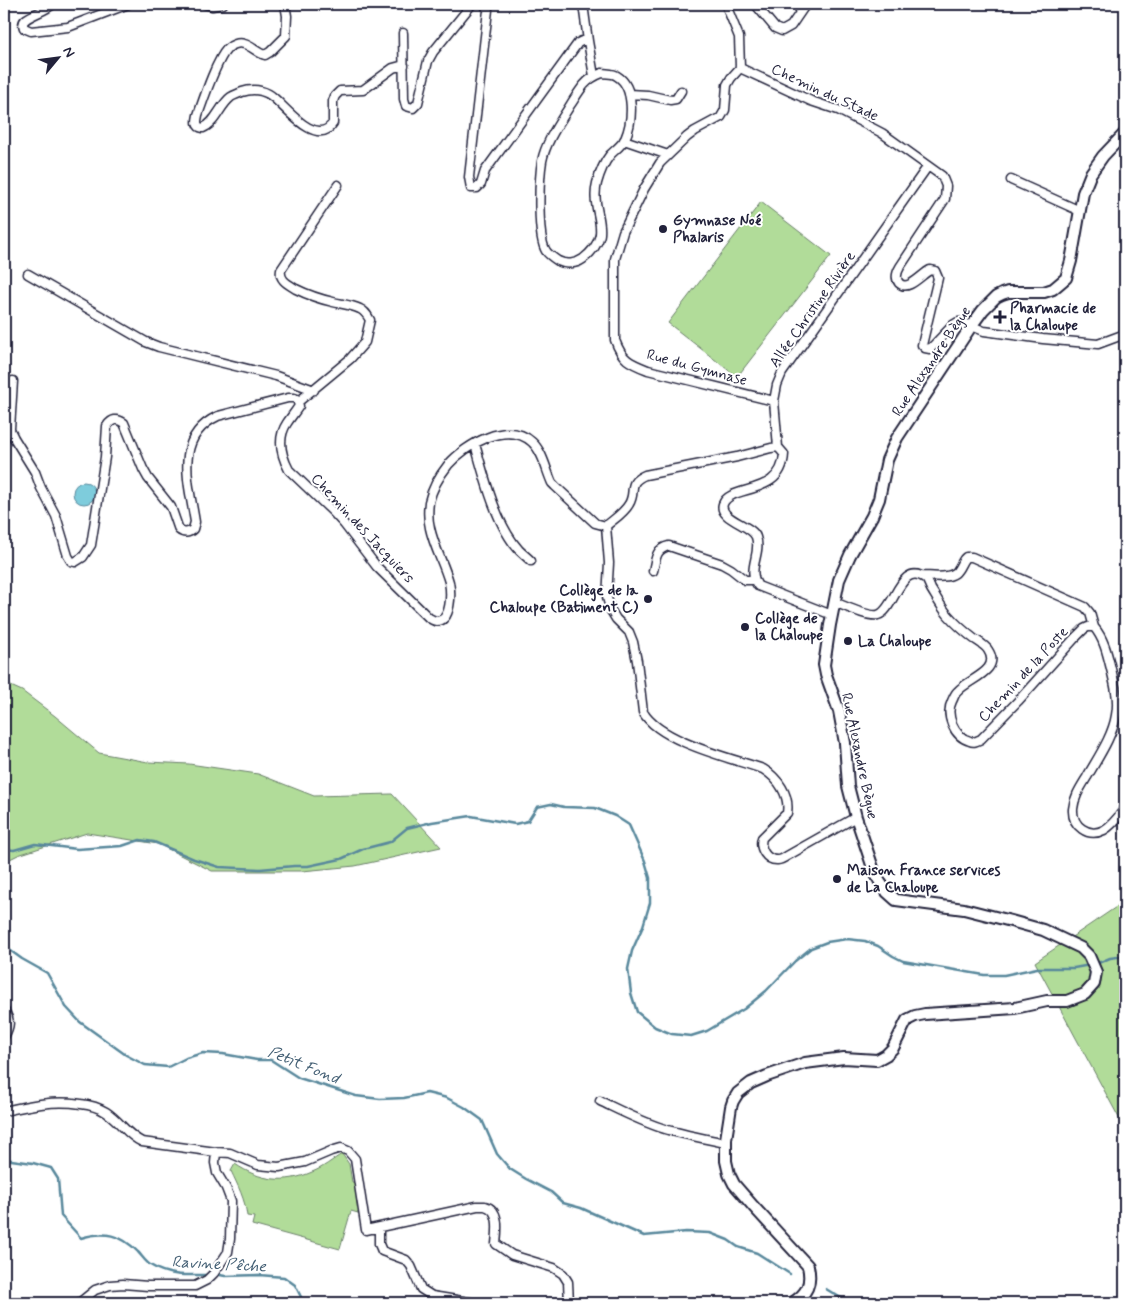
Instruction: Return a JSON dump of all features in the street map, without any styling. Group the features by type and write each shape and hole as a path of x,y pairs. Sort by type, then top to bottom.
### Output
{"main road":[{"name":"Rue Alexandre Bègue","path":"726,1143 730,1107 733,1101 738,1093 751,1083 767,1076 820,1060 844,1058 877,1060 893,1048 907,1020 915,1016 1015,1008 1047,1001 1067,1001 1084,994 1094,984 1096,972 1089,956 1081,948 1043,930 964,909 896,900 887,892 874,871 856,817 848,786 845,743 839,711 824,665 839,580 879,499 887,460 897,438 972,325 996,297 1008,292 1044,292 1053,290 1066,278 1071,261 1083,193 1091,173 1125,133"},
{"path":"726,1143 726,1161 734,1184 808,1266 809,1283 804,1293 792,1303"}],"street":[{"path":"53,4 25,20 24,28 32,31 68,27 128,4"},
{"path":"205,4 212,6 224,4"},
{"path":"284,4 287,16 286,36 270,52 265,55 260,54 243,43 233,44 220,58 198,115 197,125 199,127 203,128 209,125 221,107 232,96 248,90 261,91 273,97 302,124 314,129 322,130 329,128 333,122 332,101 340,91 363,90 393,68 404,65"},
{"path":"403,33 404,99 406,106 413,108 418,103 428,61 433,52 472,4"},
{"path":"484,4 488,10 469,177 471,188 477,188 481,184 485,171 578,43 588,41"},
{"path":"583,4 594,76"},
{"path":"624,140 668,155 695,131 721,117 724,110 727,85 740,68 739,37 725,4"},
{"path":"755,4 775,28 782,31 791,26 806,4"},
{"name":"Chemin du Stade","path":"740,68 811,101 838,110 882,133 942,176 946,186 945,199 900,267 897,278 899,283 907,286 930,270 935,271 937,274 938,278 922,345 925,348 930,349 958,322 972,325"},
{"path":"602,73 615,75 624,81 629,94 631,108 624,140 602,166 596,185 597,214 601,225 601,236 589,254 580,261 568,264 559,261 546,252 542,240 539,194 542,160 553,133 582,86 594,76 602,73"},
{"path":"629,94 648,95 670,100 676,99 681,91"},
{"name":"Rue du Gymnase","path":"668,155 660,163 644,189 623,232 615,259 615,340 619,351 624,359 648,370 774,401"},
{"name":"Allée Christine Rivière","path":"754,580 753,574 758,540 755,534 723,511 723,505 731,496 762,485 779,473 784,463 784,454 778,447 774,401 782,373 928,166"},
{"path":"1012,180 1080,211"},
{"path":"4,418 35,472 56,516 71,561 75,562 84,557 91,545 105,457 107,426 116,420 124,423 143,469 171,507 179,530 187,533 194,529 195,522 187,462 189,447 202,426 218,416 288,398 297,399 298,402 350,359 365,342 370,320 366,313 359,308 308,295 288,284 282,279 280,274 338,185"},
{"path":"28,274 146,342 159,347 276,376 314,390"},
{"path":"972,325 984,331 1098,344 1125,334"},
{"path":"10,430 13,381"},
{"name":"Chemin des Jacquiers","path":"298,402 298,408 285,425 280,443 285,461 290,470 344,524 377,567 429,618 437,621 447,615 450,585 430,527 428,516 429,503 432,491 448,465 457,456 475,444"},
{"path":"531,561 519,550 510,537 486,485 475,444 491,435 506,433 522,435 532,442 552,483 594,522 606,526"},
{"path":"606,526 630,503 634,482 638,478 778,447"},
{"path":"606,526 609,563 607,597 610,609 616,619 629,632 633,642 643,712 647,719 666,734 689,744 769,772 786,795 788,802 787,813 762,838 763,852 773,859 778,860 787,856 856,817"},
{"path":"653,571 658,553 662,547 669,546 722,564 745,580 754,580 758,586 832,615"},
{"path":"834,602 876,616 884,612 905,578 912,575 946,576 952,574 964,558 969,556 1088,610 1094,627 1099,633 1108,653 1117,699 1117,714 1114,726 1075,799 1073,810 1075,821 1079,828 1095,833 1104,830 1113,823 1125,808"},
{"name":"Chemin de la Poste","path":"920,576 927,580 946,613 988,649 991,659 989,666 982,674 957,691 951,703 950,717 954,728 960,736 970,741 975,742 981,739 1074,638 1084,629 1094,627"},
{"path":"4,1010 8,1017 9,1026 4,1037"},
{"path":"600,1101 663,1129 726,1143"},
{"path":"4,1111 40,1103 64,1102 95,1106 107,1112 133,1137 142,1142 230,1153 258,1165 279,1167 305,1162 341,1148 348,1151 355,1159 366,1230 477,1206 486,1206 493,1211 496,1218 496,1244 512,1255 554,1268 563,1274 568,1282 570,1303"},
{"path":"79,1303 95,1290 110,1285 195,1286 207,1280 214,1273 228,1252 231,1201 217,1173 216,1152"},
{"path":"378,1228 379,1244 382,1251 406,1260 411,1266 421,1289 432,1296 475,1303"}],"green space":[{"path":"761,202 831,256 737,377 668,323"},
{"path":"4,683 22,691 99,753 148,762 189,764 258,774 314,796 392,794 441,847 355,866 302,871 212,871 158,844 87,833 18,855 4,862"},
{"path":"1125,901 1125,1129 1035,962"},
{"path":"342,1154 349,1164 352,1182 355,1182 360,1212 351,1211 340,1249 252,1225 254,1217 247,1216 243,1198 231,1171 235,1164 244,1170 263,1177 282,1179 302,1176 324,1166"}],"water":[{"path":"84,482 92,485 95,493 92,501 84,504 76,501 73,493 76,485"}],"waterway":[{"path":"4,849 14,850 35,844 77,849 122,846 140,840 154,842 194,859 219,867 260,869 308,866 341,859 363,849 390,842 407,828 432,822 471,816 515,824 528,821 537,807 551,804 564,807 595,808 615,816 629,825 645,861 650,878 650,903 643,926 632,951 628,969 631,993 637,1012 655,1027 672,1034 691,1036 707,1031 744,1009 766,991 795,961 811,948 827,942 847,939 865,941 878,946 903,961 984,975 1004,975 1037,968 1074,968 1090,965"},
{"name":"Petit Fond","path":"4,946 47,973 66,1007 80,1022 126,1055 145,1065 168,1067 186,1058 203,1053 223,1054 257,1060 271,1060 299,1078 356,1096 380,1099 404,1098 427,1093 447,1098 482,1120 497,1154 510,1169 551,1192 563,1203 581,1208 644,1236 686,1232 710,1233 728,1240 738,1247 757,1253 790,1274"},
{"path":"1096,964 1110,958 1125,956"},
{"name":"Ravine Pêche","path":"4,1159 33,1163 51,1168 58,1179 61,1216 81,1238 97,1235 119,1238 132,1246 148,1263 159,1270 180,1275 209,1275"},
{"name":"Ravine Pêche","path":"215,1274 225,1276 259,1275 284,1277 295,1285 304,1303"},
{"name":"Petit Fond","path":"826,1289 846,1301 864,1303"}],"place":[{"name":"Gymnase Noé Phalaris","path":"663,229"},
{"name":"Pharmacie de la Chaloupe","path":"1000,317"},
{"name":"Collège de la Chaloupe (Batiment C)","path":"648,599"},
{"name":"Collège de la Chaloupe","path":"745,627"},
{"name":"La Chaloupe","path":"848,641"},
{"name":"Maison France services de La Chaloupe","path":"837,879"}]}
